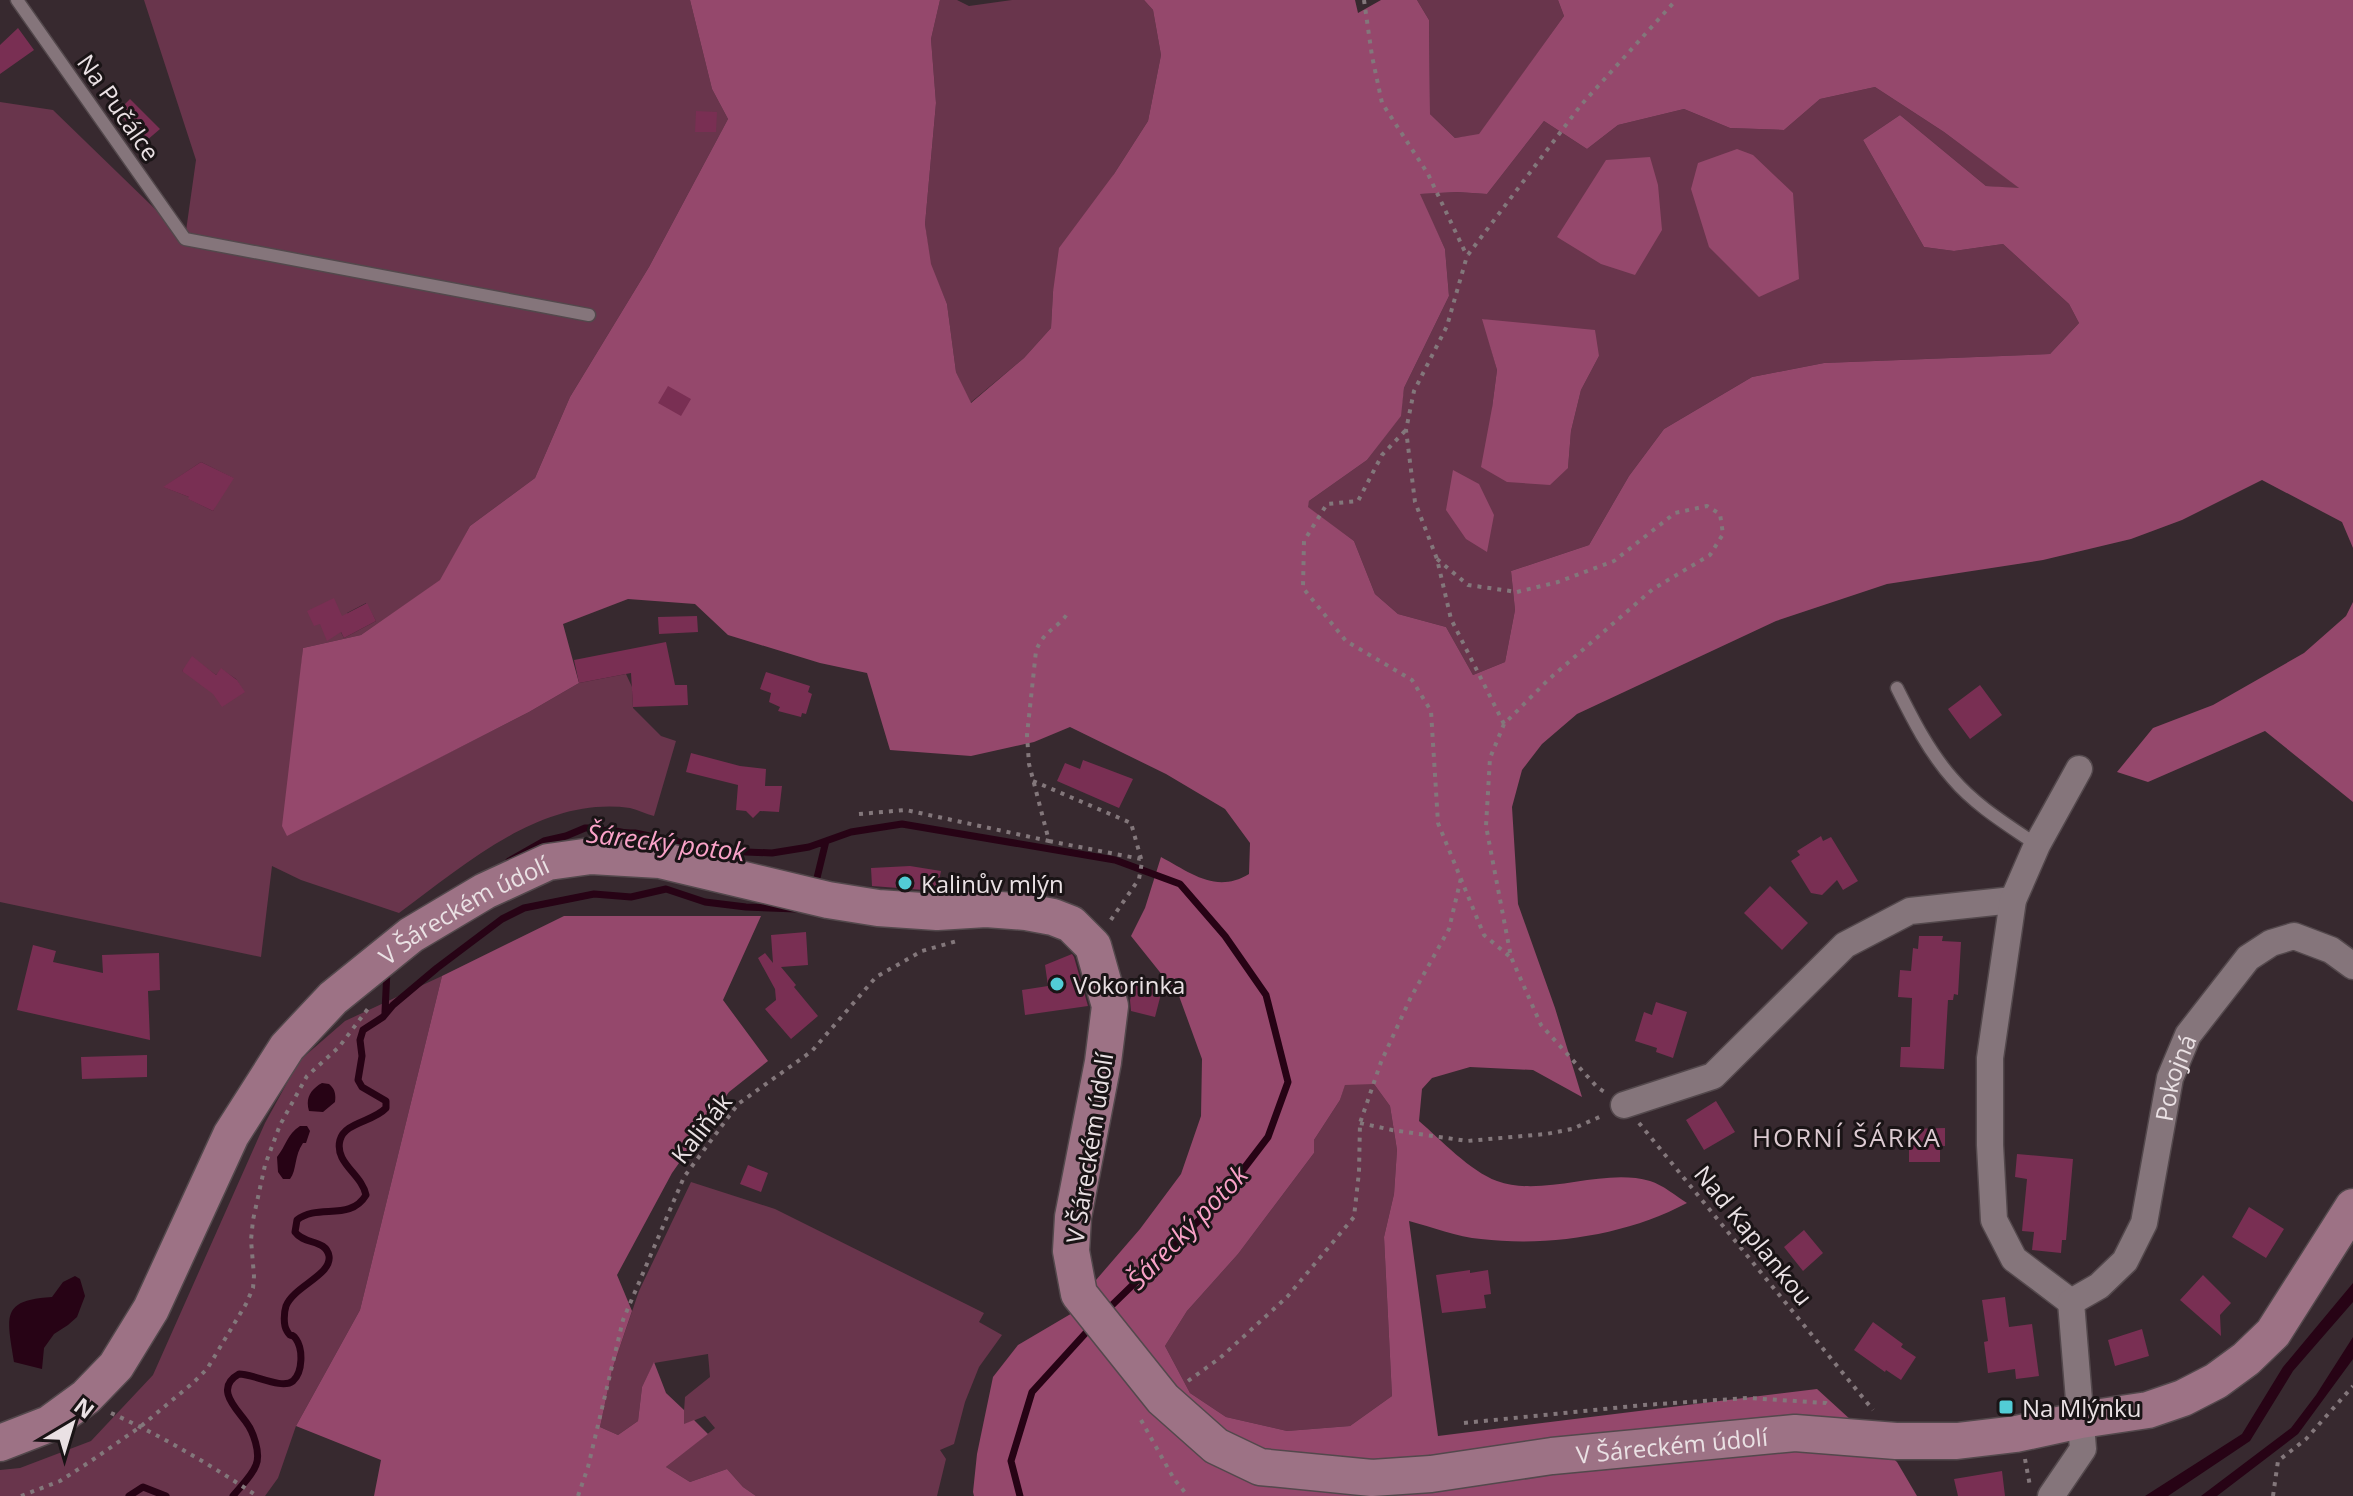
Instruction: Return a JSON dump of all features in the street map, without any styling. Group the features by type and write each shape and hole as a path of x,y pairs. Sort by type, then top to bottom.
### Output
{"street":[{"path":"2051,1496 2083,1449 2071,1302 2014,1259 1994,1220 1990,1058 2013,900 2037,845 2079,769"},
{"name":"V Šáreckém údolí","path":"0,1443 49,1424 86,1397 116,1366 151,1309 231,1135 287,1047 333,998 411,935 485,891 548,862 591,856 660,860 816,898 878,908 1026,912 1071,924 1093,946 1110,1006 1103,1062 1073,1217 1071,1251 1079,1294 1163,1399 1216,1446 1260,1467 1372,1478 1431,1474 1552,1456 1795,1433 1896,1441 1957,1441 2016,1434 2148,1410 2183,1398 2216,1381 2246,1359 2273,1333 2353,1207"},
{"path":"1624,1105 1713,1076 1845,945 1910,911 2013,900"},
{"name":"Pokojná","path":"2071,1302 2099,1286 2125,1261 2144,1223 2170,1078 2188,1035 2248,958 2271,943 2294,936 2331,950 2353,966"}],"lane":[{"name":"Na Pučálce","path":"17,0 185,239 589,315"},
{"path":"1897,688 1918,731 1953,779 1996,818 2037,845"}],"path":[{"path":"1364,0 1382,103 1428,174 1467,256"},
{"path":"1504,724 1451,619 1437,559 1415,502 1406,430 1414,391 1447,326 1467,256 1581,105 1676,0"},
{"path":"1406,430 1382,455 1358,501 1327,504 1304,541 1303,588 1346,641 1412,680 1431,711 1438,823 1484,935 1511,957"},
{"path":"1437,559 1468,585 1517,592 1558,582 1614,561 1675,513 1707,506 1720,514 1723,534 1710,555 1653,589 1548,680 1504,724 1490,758 1486,826 1511,957"},
{"path":"1049,841 1032,781 1027,735 1036,651 1041,638 1062,622 1068,613"},
{"path":"1032,781 1131,823 1142,860 1139,879 1093,946"},
{"path":"859,814 906,810 1142,860"},
{"path":"1163,1399 1220,1358 1287,1297 1354,1217 1360,1123 1381,1062 1449,929 1461,878"},
{"name":"Kaliňák","path":"578,1496 588,1467 623,1320 684,1177 738,1104 812,1051 876,977 922,951 960,941"},
{"name":"Nad Kaplankou","path":"1511,957 1541,1025 1597,1087 1624,1105 1853,1383 1896,1441"},
{"path":"21,1496 60,1481 140,1427 207,1369 253,1288 253,1220 265,1165 280,1125 307,1076 339,1047 371,1004"},
{"path":"1360,1123 1467,1141 1572,1129 1624,1105"},
{"path":"2273,1496 2278,1461 2306,1439 2353,1386"},
{"path":"86,1397 257,1496"},
{"path":"1464,1423 1748,1398 1826,1403 1837,1409"},
{"path":"2016,1434 2025,1458 2032,1496"}],"shaded area":[{"path":"144,0 690,0 712,89 728,119 649,267 570,397 535,478 470,526 441,580 361,635 303,648 287,835 529,712 579,683 626,674 632,687 633,708 661,736 676,741 654,816 630,808 597,807 566,812 535,823 478,855 399,913 301,880 272,866 261,957 0,902 0,102 53,110 185,238 196,160","holes":["201,462 233,478 213,511 164,487","366,603 376,621 344,638 337,625 350,618 347,613","193,658 216,675 221,669 236,679 244,692 182,671"]},
{"path":"690,0 940,0 931,39 936,103 925,224 931,264 947,304 956,372 971,403 1024,358 1051,328 1059,248 1114,174 1148,121 1161,55 1153,10 1144,0 1355,0 1358,13 1381,0 1417,0 1429,20 1430,114 1455,138 1479,134 1564,16 1558,0 2353,0 2353,548 2342,522 2262,480 2182,520 2131,539 2043,560 1887,584 1776,621 1577,714 1542,744 1522,770 1512,807 1518,904 1582,1097 1533,1070 1470,1067 1432,1078 1422,1089 1419,1121 1466,1163 1497,1181 1534,1186 1612,1177 1632,1178 1655,1183 1687,1203 1613,1231 1560,1240 1472,1238 1409,1221 1438,1436 1817,1389 1897,1462 1917,1496 974,1496 977,1454 993,1377 1018,1345 1074,1312 1181,1174 1201,1116 1202,1059 1179,996 1131,936 1145,908 1161,857 1193,875 1215,882 1237,880 1249,874 1250,843 1225,809 1166,774 1070,727 1034,742 971,756 890,750 867,673 820,663 728,635 695,604 628,599 563,624 579,683 529,712 287,836 282,826 303,648 361,635 440,580 470,526 535,478 570,397 649,267 728,119 712,89","holes":["1875,87 1944,132 2019,188 1986,186 1900,115 1863,140 1924,247 1954,251 2003,244 2069,304 2079,323 2050,354 1824,363 1752,377 1664,429 1629,476 1589,545 1511,571 1515,610 1505,662 1473,675 1446,627 1398,614 1375,594 1354,541 1308,507 1309,501 1367,460 1401,416 1404,388 1449,296 1445,249 1420,194 1487,194 1544,121 1587,149 1618,125 1684,109 1730,128 1784,130 1820,99","1374,1084 1390,1106 1397,1150 1394,1194 1384,1237 1392,1396 1350,1426 1287,1431 1226,1417 1190,1393 1165,1346 1187,1311 1238,1254 1314,1153 1314,1140 1340,1100 1345,1085"]},
{"path":"940,0 957,0 969,6 1012,0 1144,0 1153,10 1161,55 1148,121 1114,174 1053,292 1051,328 1024,358 970,403 956,372 947,304 930,264 925,224 936,103 931,39"},
{"path":"1417,0 1558,0 1564,16 1479,135 1455,138 1430,114 1429,20"},
{"path":"1875,87 1944,132 2021,189 1986,186 1900,115 1863,140 1924,247 1954,251 2003,244 2069,304 2079,323 2050,354 1824,363 1752,377 1664,429 1629,476 1589,545 1511,571 1515,610 1505,662 1473,675 1446,627 1398,614 1375,594 1354,541 1307,507 1309,501 1367,460 1400,416 1404,388 1449,296 1445,249 1419,194 1487,194 1544,121 1587,149 1618,125 1684,109 1730,128 1784,130 1820,99","holes":["1483,319 1599,356 1581,390 1571,431 1568,468 1492,408 1497,370"]},
{"path":"1737,149 1753,155 1793,193 1799,279 1759,297 1709,247 1691,189 1698,163"},
{"path":"1650,157 1658,185 1662,230 1635,275 1601,264 1557,237 1606,160"},
{"path":"1482,319 1595,330 1599,356 1581,390 1571,431 1568,468 1550,485 1507,482 1481,467 1497,370"},
{"path":"1453,470 1479,484 1494,515 1487,552 1466,539 1446,510"},
{"path":"2353,602 2353,802 2265,731 2148,782 2117,772 2153,728 2213,705 2304,653 2346,616"},
{"path":"564,916 761,916 723,1000 768,1061 729,1092 672,1173 617,1275 632,1311 612,1370 600,1427 618,1435 638,1421 642,1387 654,1362 666,1393 684,1410 684,1424 694,1420 708,1434 666,1467 690,1482 727,1469 756,1496 374,1496 381,1460 296,1426 360,1310 442,976"},
{"path":"442,976 360,1310 296,1426 278,1478 265,1496 0,1496 0,1470 20,1468 91,1441 153,1375 265,1123 299,1061 345,1021"},
{"path":"322,1083 333,1088 335,1102 323,1112 309,1111 310,1094"},
{"path":"1345,1084 1374,1084 1390,1106 1397,1150 1394,1194 1384,1237 1392,1396 1350,1426 1287,1431 1226,1417 1190,1393 1165,1346 1187,1311 1238,1254 1314,1153 1314,1140 1340,1100"},
{"path":"300,1126 307,1126 310,1131 298,1153 290,1179 283,1179 278,1172 277,1157 289,1136"},
{"path":"691,1182 775,1209 984,1313 979,1322 1002,1335 979,1367 965,1402 954,1444 940,1450 946,1459 937,1496 756,1496 727,1469 690,1482 666,1467 715,1428 705,1416 683,1425 685,1397 710,1377 708,1354 654,1363 642,1387 638,1421 618,1435 600,1427 612,1370 639,1291"},
{"path":"75,1276 80,1279 85,1296 77,1317 54,1334 44,1348 42,1369 14,1362 9,1322 15,1307 23,1302 52,1297 63,1282"},
{"path":"2353,1283 2353,1302 2293,1371 2250,1441 2168,1496 2145,1496 2242,1434 2283,1367"},
{"path":"2353,1337 2353,1359 2298,1434 2217,1496 2201,1496 2291,1428"}],"building":[{"path":"18,28 34,50 0,74 0,45"},
{"path":"130,99 160,129 146,141 117,112"},
{"path":"696,111 717,112 716,132 695,132"},
{"path":"668,386 691,399 681,416 658,403"},
{"path":"201,462 234,478 213,511 163,487"},
{"path":"334,598 342,616 367,603 376,621 344,638 341,632 327,641 320,624 314,626 307,611"},
{"path":"697,616 698,632 659,634 658,617"},
{"path":"666,642 675,685 687,685 688,705 633,707 631,673 579,683 574,660"},
{"path":"192,656 216,675 221,668 237,680 245,692 222,707 213,694 182,671"},
{"path":"766,672 810,686 808,692 812,694 806,714 802,713 801,717 778,711 780,707 769,702 771,693 760,689"},
{"path":"1980,685 2002,715 1970,739 1948,709"},
{"path":"691,753 740,766 766,769 765,786 782,786 779,812 760,811 753,818 746,811 736,810 738,785 686,772"},
{"path":"1083,760 1133,779 1119,808 1057,781 1065,763 1080,769"},
{"path":"1821,836 1823,841 1831,837 1858,881 1843,890 1837,880 1822,895 1811,893 1791,861 1800,855 1797,851"},
{"name":"Kalinův mlýn","path":"910,866 941,871 937,891 872,886 871,868"},
{"path":"1770,886 1808,923 1782,950 1744,913"},
{"path":"806,932 808,965 781,967 818,1016 791,1039 765,1009 776,1000 775,989 758,958 765,953 773,963 771,935"},
{"path":"1919,936 1943,936 1942,941 1961,942 1958,995 1954,994 1953,1000 1948,1000 1944,1069 1900,1067 1901,1047 1910,1047 1912,998 1898,997 1900,970 1911,971 1913,948 1918,949"},
{"path":"33,945 56,951 53,962 103,973 102,955 159,953 160,990 148,991 150,1040 17,1010"},
{"name":"Vokorinka","path":"1072,954 1088,1006 1025,1015 1022,990 1048,986 1045,965"},
{"path":"1136,979 1163,986 1155,1017 1131,1011 1130,1000"},
{"path":"1656,1002 1687,1012 1673,1058 1656,1052 1657,1048 1635,1041 1644,1012 1652,1015"},
{"path":"147,1055 147,1077 82,1079 81,1057"},
{"path":"1716,1101 1735,1132 1704,1150 1686,1120"},
{"path":"1945,1128 1945,1146 1940,1146 1940,1162 1909,1162 1909,1129"},
{"path":"2017,1154 2073,1159 2066,1240 2062,1240 2061,1253 2032,1250 2034,1232 2022,1231 2027,1179 2015,1177"},
{"path":"748,1165 768,1173 761,1192 740,1184"},
{"path":"2249,1207 2284,1229 2266,1258 2232,1237"},
{"path":"1804,1230 1823,1253 1803,1271 1784,1247"},
{"path":"1470,1270 1470,1273 1488,1270 1491,1294 1484,1295 1486,1308 1442,1313 1436,1275"},
{"path":"2203,1275 2231,1303 2220,1315 2221,1336 2180,1300"},
{"path":"2005,1297 2009,1327 2032,1324 2039,1376 2016,1379 2015,1369 1988,1373 1984,1342 1988,1341 1982,1300"},
{"path":"1873,1322 1916,1357 1901,1380 1854,1350"},
{"path":"2142,1329 2149,1356 2115,1366 2108,1340"},
{"path":"2002,1471 2005,1496 1958,1496 1954,1479"}],"waterway":[{"name":"Šárecký potok","path":"509,861 544,841 585,828 635,833 722,851 772,853 809,847 851,832 902,824 1115,860 1180,884 1225,936 1266,995 1288,1082 1268,1137 1219,1201 1107,1310"},
{"path":"815,886 826,841"},
{"name":"Šárecký potok","path":"233,1496 254,1469 258,1454 251,1431 229,1398 228,1385 239,1374 282,1384 293,1381 300,1366 301,1354 296,1339 286,1328 286,1306 328,1263 329,1256 324,1247 295,1232 297,1220 305,1215 351,1208 366,1195 339,1148 347,1129 386,1108 386,1101 362,1087 358,1080 363,1030 383,1017 437,968 502,919 524,908 594,894 631,897 666,889 705,902 797,909"},
{"name":"Šárecký potok","path":"385,1012 387,970"},
{"name":"Šárecký potok","path":"1020,1496 1011,1461 1032,1392 1093,1325"},
{"name":"Šárecký potok","path":"129,1496 143,1487 166,1496"}],"place":[{"name":"Kalinův mlýn","path":"905,883"},
{"name":"Vokorinka","path":"1057,984"},
{"name":"Na Mlýnku","path":"2006,1407"}],"district":[{"name":"HORNÍ ŠÁRKA","path":"1847,1137"}]}
